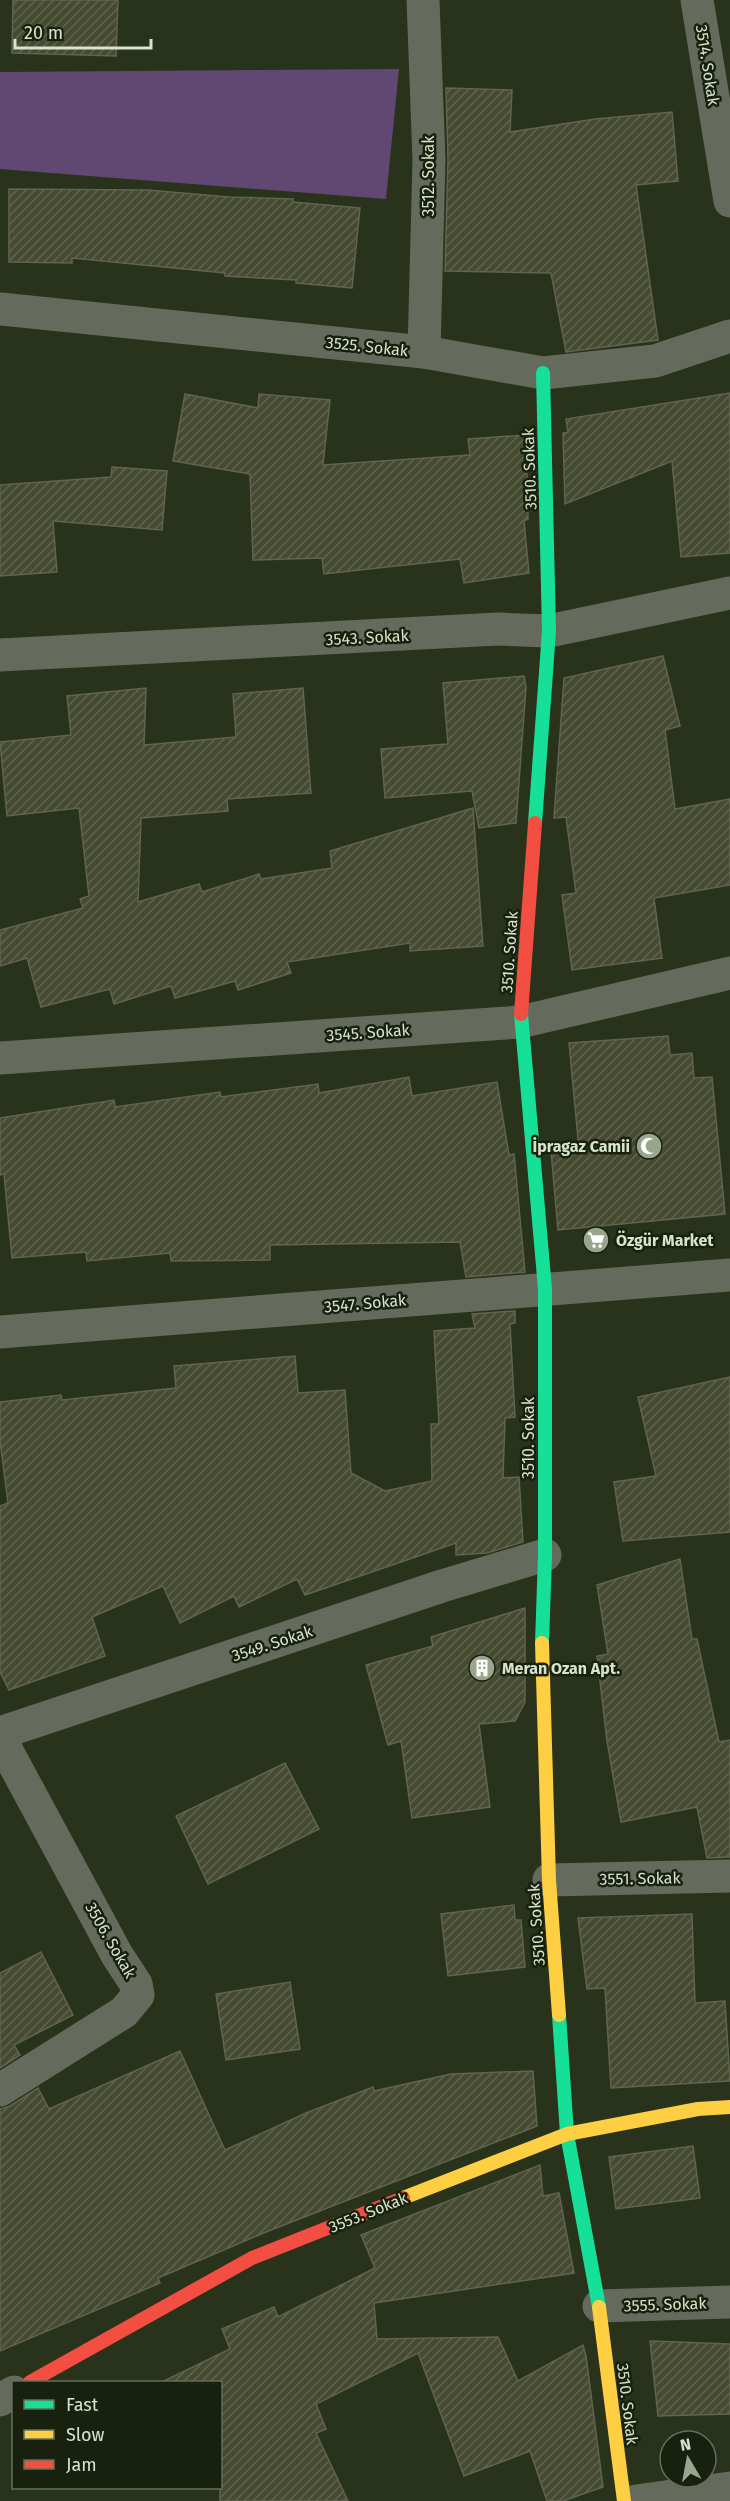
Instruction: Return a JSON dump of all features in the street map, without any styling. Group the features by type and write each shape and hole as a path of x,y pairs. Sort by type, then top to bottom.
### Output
{"street":[{"name":"3512. Sokak","path":"423,0 429,160 424,352"},
{"name":"3514. Sokak","path":"697,0 730,201"},
{"name":"3525. Sokak","path":"0,309 424,352 543,373 655,361 730,336"},
{"name":"3510. Sokak","path":"543,373 549,631 520,1022 544,1288 545,1555 542,1651 549,1880 567,2133 599,2306 624,2501"},
{"name":"3543. Sokak","path":"0,655 498,629 549,631 730,593"},
{"name":"3545. Sokak","path":"0,1058 520,1022 730,973"},
{"name":"3547. Sokak","path":"0,1332 730,1275"},
{"name":"3549. Sokak","path":"0,1733 442,1586 545,1555"},
{"name":"3506. Sokak","path":"0,1738 117,1954 136,1984 138,1995 124,2012 0,2090"},
{"name":"3551. Sokak","path":"549,1880 730,1876"},
{"name":"3553. Sokak","path":"32,2381 252,2258 567,2133 698,2109 730,2107"},
{"name":"3555. Sokak","path":"599,2306 730,2302"},
{"path":"636,2501 730,2488"}],"shaded area":[{"path":"399,69 386,199 0,169 0,72"}],"building":[{"path":"13,0 118,0 116,56 12,53"},
{"path":"446,88 512,90 510,132 595,119 672,112 678,181 636,185 658,340 566,352 551,273 445,271 448,160"},
{"path":"9,189 148,190 229,197 293,199 293,202 360,208 352,288 296,283 296,280 225,276 225,273 72,258 72,263 9,262"},
{"path":"730,393 730,553 681,557 672,461 565,504 563,433 568,432 566,419"},
{"path":"185,394 258,408 259,394 330,400 323,465 470,455 468,439 526,435 528,519 524,521 529,573 464,583 460,559 324,574 322,558 253,560 250,474 173,461"},
{"path":"112,467 167,471 162,530 53,521 57,572 0,576 0,485 111,477"},
{"path":"663,656 680,726 665,730 675,809 730,799 730,885 654,898 662,958 572,970 562,895 576,893 566,817 554,818 564,678"},
{"path":"524,676 526,687 516,823 479,828 472,791 385,798 381,749 448,744 443,683"},
{"path":"146,688 144,745 236,737 233,694 303,688 311,793 227,799 228,811 141,818 138,902 199,884 202,892 259,874 261,879 332,868 330,851 473,808 483,946 410,951 410,943 287,962 291,973 238,990 235,981 175,998 171,986 114,1004 110,989 41,1007 27,958 0,966 0,930 83,908 80,899 89,896 79,808 7,816 0,742 71,735 67,696"},
{"name":"İpragaz Camii","path":"668,1036 670,1055 692,1053 694,1078 712,1077 725,1214 558,1230 551,1151 579,1149 569,1043"},
{"path":"409,1077 412,1096 497,1082 509,1155 514,1154 525,1272 466,1277 460,1242 270,1245 270,1260 171,1261 170,1253 87,1261 86,1252 12,1258 4,1174 0,1175 0,1118 114,1100 115,1107 220,1092 221,1097 318,1084 319,1093"},
{"path":"515,1311 515,1323 510,1324 515,1417 505,1418 503,1478 519,1477 523,1542 487,1553 456,1555 456,1543 305,1595 297,1579 239,1607 234,1596 180,1623 163,1586 92,1617 105,1656 9,1690 0,1672 0,1506 8,1503 0,1441 0,1402 61,1395 62,1400 176,1388 174,1366 295,1356 298,1393 345,1390 351,1473 385,1491 432,1481 431,1424 439,1424 434,1331 475,1328 472,1314"},
{"path":"730,1377 730,1532 623,1541 614,1482 656,1476 638,1397"},
{"path":"680,1559 692,1639 697,1639 719,1742 730,1740 730,1857 707,1858 697,1807 621,1822 607,1741 597,1656 608,1654 597,1585"},
{"path":"525,1608 525,1702 515,1721 479,1724 490,1807 412,1818 401,1741 388,1745 366,1665 433,1646 431,1637"},
{"path":"285,1763 319,1829 208,1884 176,1816"},
{"path":"514,1905 515,1920 521,1920 525,1967 448,1976 441,1914"},
{"path":"692,1914 695,2003 725,2001 730,2081 611,2088 605,1988 587,1989 578,1918"},
{"path":"41,1952 73,2015 14,2045 20,2055 0,2068 0,1973"},
{"path":"290,1982 300,2049 226,2060 216,1994"},
{"path":"180,2051 225,2150 306,2113 373,2087 374,2091 451,2074 533,2071 537,2126 266,2232 158,2278 160,2283 0,2351 0,2109 10,2106 38,2088 49,2109"},
{"path":"693,2146 700,2198 616,2209 609,2157"},
{"path":"540,2165 543,2196 559,2193 574,2273 374,2303 377,2339 498,2337 518,2381 583,2345 603,2487 563,2501 547,2501 530,2451 464,2476 418,2353 316,2404 326,2429 316,2433 348,2501 220,2501 222,2381 164,2381 230,2349 222,2329 274,2307 278,2317 375,2268 361,2235"},
{"path":"650,2341 730,2344 730,2414 658,2416"}],"traffic: fast":[{"path":"535,823 549,631 543,373"},
{"path":"521,1014 545,1289 545,1555 542,1643"},
{"path":"559,2015 567,2134 599,2307"}],"traffic: slow":[{"path":"542,1643 549,1880 559,2015"},
{"path":"403,2198 567,2134 698,2109 730,2107"},
{"path":"599,2307 624,2501"}],"traffic: jam":[{"path":"521,1014 535,823"},
{"path":"32,2381 252,2258 403,2198"}],"place":[{"name":"İpragaz Camii","path":"649,1146"},
{"name":"Özgür Market","path":"596,1240"},
{"name":"Meran Ozan Apt.","path":"482,1668"}]}
